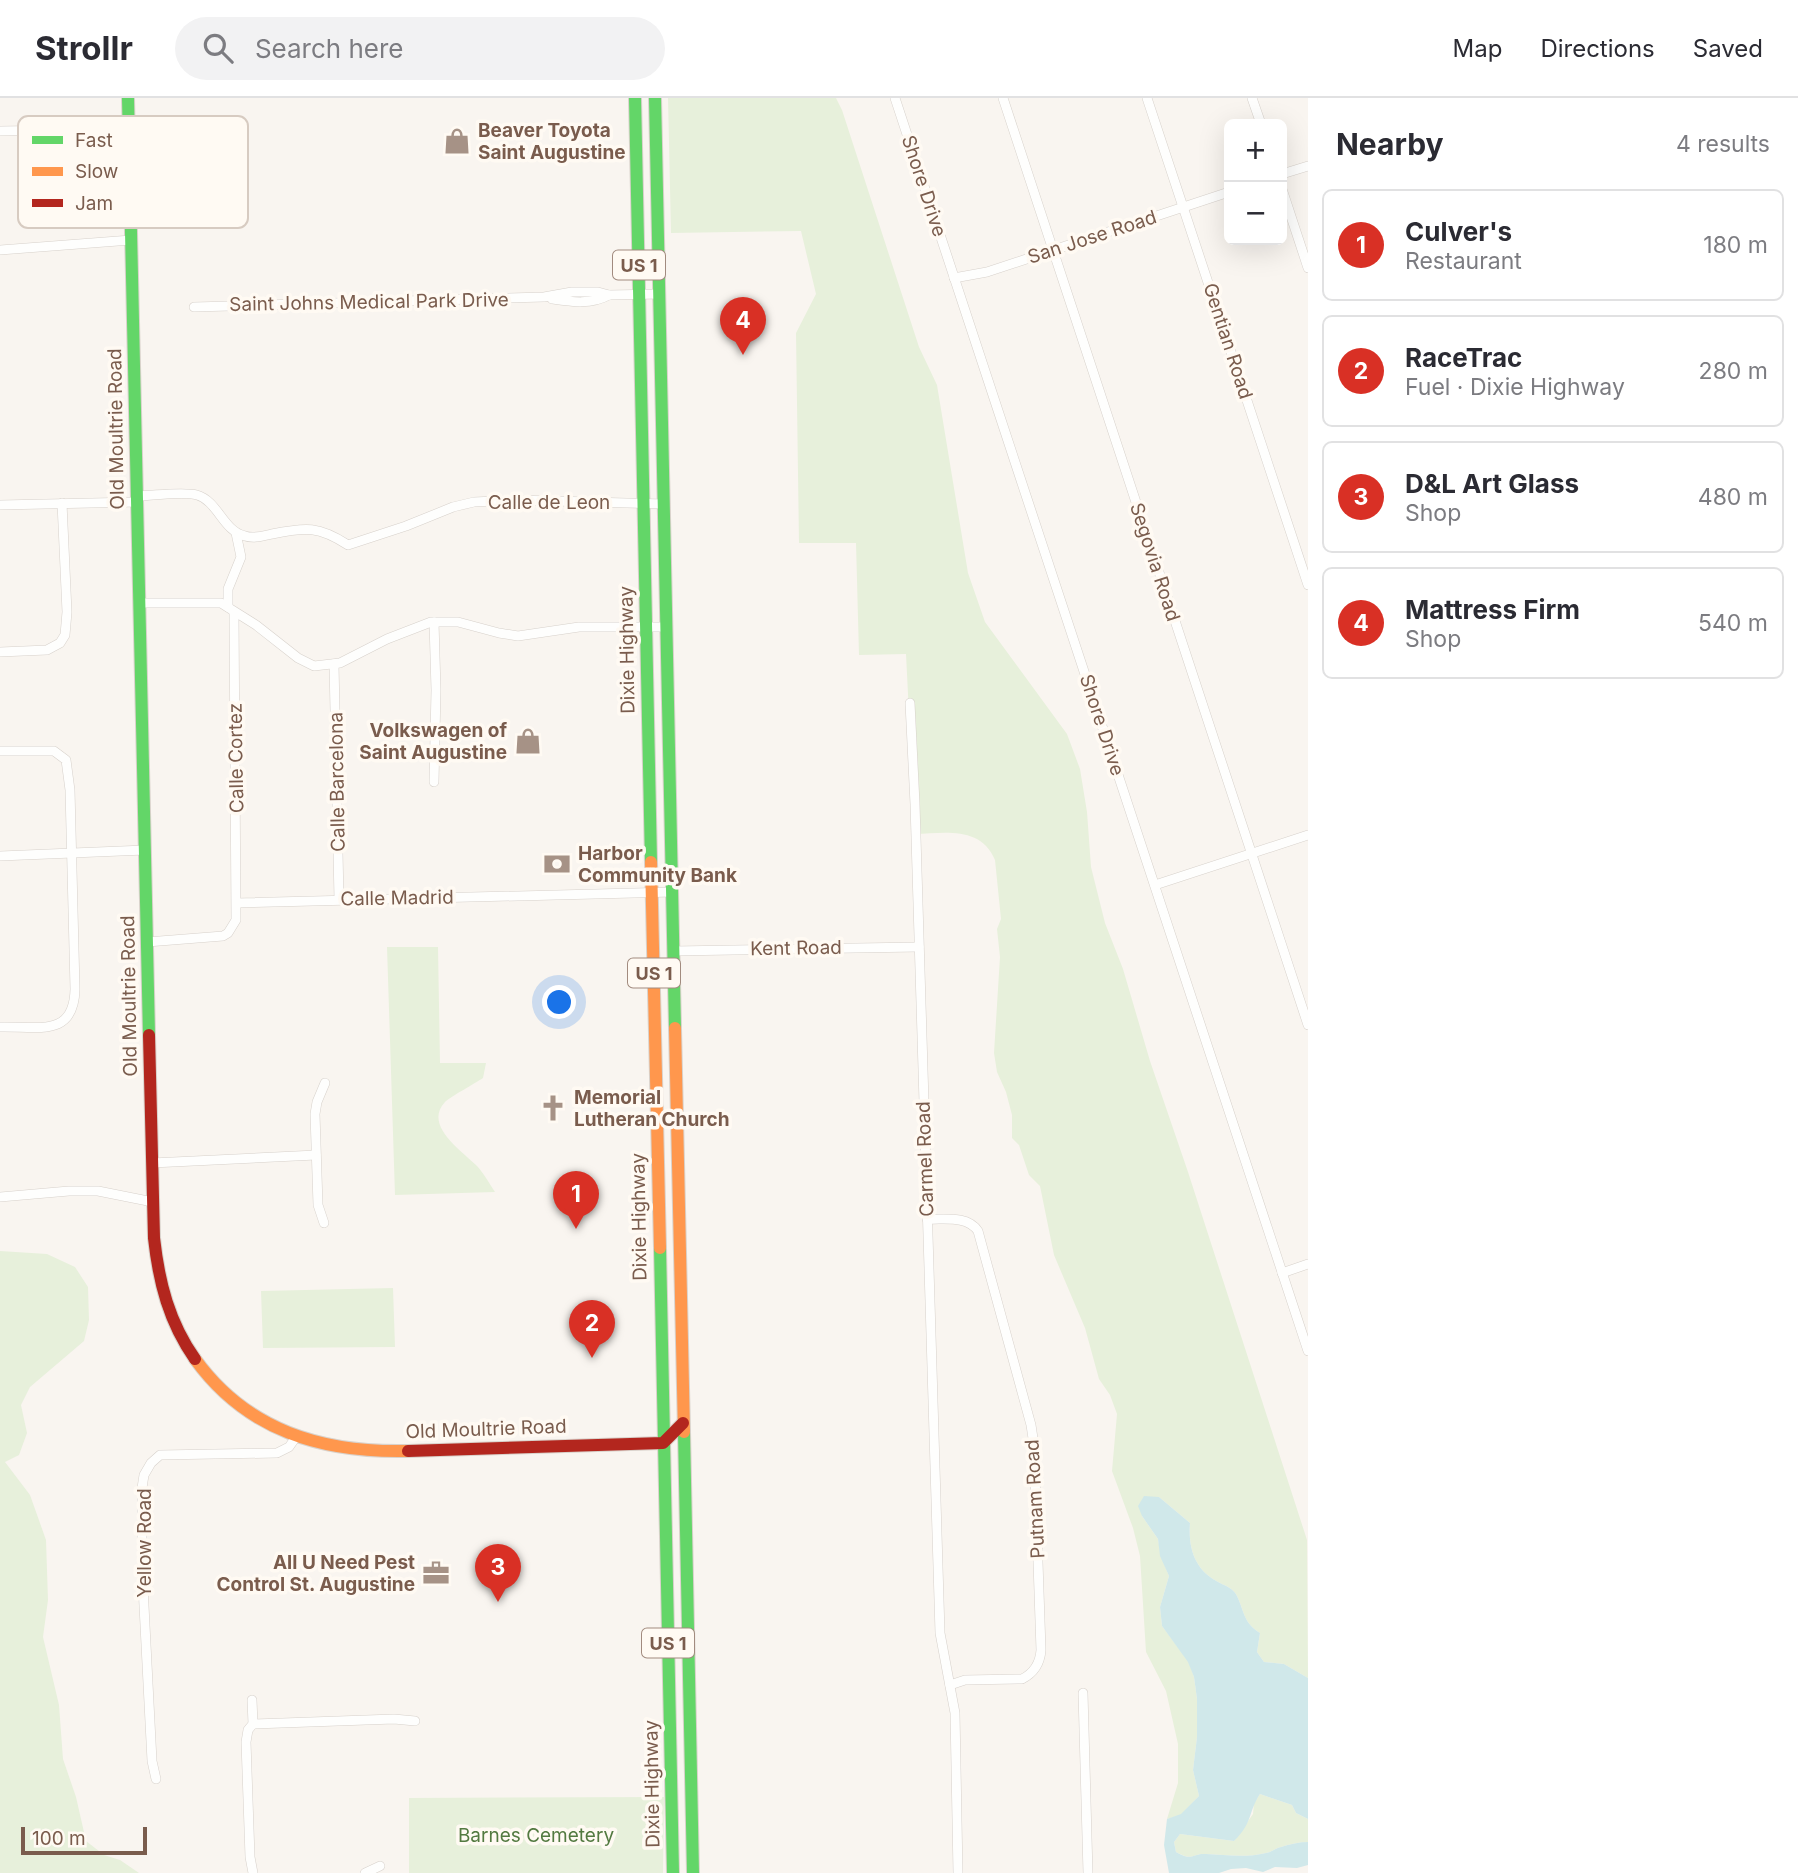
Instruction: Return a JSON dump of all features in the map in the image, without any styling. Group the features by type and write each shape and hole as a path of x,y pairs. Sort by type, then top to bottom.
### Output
{"main road":[{"name":"Old Moultrie Road","path":"128,98 129,116"},
{"name":"Dixie Highway","path":"635,98 673,1873"},
{"name":"US 1","path":"655,98 693,1873"},
{"path":"636,128 656,128"},
{"name":"Old Moultrie Road","path":"131,228 153,1202 156,1257 162,1290 174,1323 189,1350 214,1382 236,1402 260,1419 296,1437 327,1446 370,1450 663,1443"},
{"path":"663,1443 683,1423"}],"street":[{"name":"Shore Drive","path":"895,98 1308,1352"},
{"name":"Segovia Road","path":"1003,98 1308,1025"},
{"name":"Gentian Road","path":"1147,98 1308,585"},
{"path":"1252,98 1259,119"},
{"path":"0,131 18,131"},
{"path":"1287,172 1308,166"},
{"name":"San Jose Road","path":"954,278 987,272 1224,194"},
{"path":"1287,203 1308,268"},
{"path":"0,250 131,240"},
{"name":"Saint Johns Medical Park Drive","path":"194,307 544,297 572,292 609,295 660,294"},
{"path":"0,505 195,494 210,505 236,533 241,556 229,589 231,610"},
{"name":"Calle de Leon","path":"236,533 249,537 312,528 331,534 348,545 474,502 516,500 664,504"},
{"path":"0,652 47,650 60,643 65,635 67,612 62,503"},
{"path":"140,603 217,602 256,625 310,665 324,666 359,655 408,630 434,622 458,622 518,636 579,627 667,627"},
{"name":"Calle Cortez","path":"231,610 237,903"},
{"path":"434,622 434,782"},
{"name":"Calle Barcelona","path":"334,664 339,899"},
{"name":"Carmel Road","path":"910,703 940,1615 944,1658 950,1685"},
{"path":"0,751 54,751 66,760 70,780 75,989 73,1010 70,1016 59,1024 0,1027"},
{"path":"1154,885 1308,835"},
{"path":"0,856 145,850"},
{"name":"Calle Madrid","path":"237,903 673,892"},
{"path":"147,942 223,936 236,920 237,903"},
{"name":"Kent Road","path":"674,951 919,947"},
{"path":"324,1223 318,1205 315,1114 325,1083"},
{"path":"658,1164 678,1149"},
{"path":"152,1163 316,1155"},
{"path":"0,1197 98,1191 153,1202"},
{"name":"Putnam Road","path":"927,1219 965,1220 978,1231 1031,1425 1035,1465 1041,1650 1038,1664 1022,1679 965,1680 950,1685"},
{"path":"1282,1273 1308,1264"},
{"name":"Yellow Road","path":"156,1779 152,1761 142,1567 144,1475 150,1463 160,1455 276,1452 289,1447 296,1437"},
{"path":"950,1685 955,1713 958,1873"},
{"path":"1083,1693 1088,1873"},
{"path":"669,1700 689,1699"},
{"path":"252,1700 253,1724 248,1730 246,1742 250,1857 253,1873"},
{"path":"253,1724 394,1718 415,1721"},
{"path":"365,1873 380,1866"}],"green space":[{"path":"668,98 836,98 919,347 937,385 968,573 985,622 1067,734 1080,769 1087,812 1091,867 1105,923 1123,969 1150,1061 1307,1540 1308,1678 1284,1664 1264,1662 1257,1652 1260,1633 1247,1621 1236,1594 1211,1578 1199,1566 1190,1542 1190,1523 1159,1497 1142,1516 1158,1539 1169,1576 1160,1607 1162,1626 1189,1662 1197,1699 1197,1737 1193,1770 1199,1796 1181,1815 1167,1819 1178,1783 1178,1744 1166,1691 1146,1652 1140,1556 1133,1528 1112,1471 1117,1414 1110,1395 1099,1379 1085,1328 1054,1255 1040,1186 1029,1175 1019,1145 1012,1138 1012,1115 997,1072 994,1053 1000,957 997,929 1001,919 995,860 981,841 971,837 950,833 915,834 906,654 859,655 856,543 799,543 796,333 816,294 801,231 671,233"},
{"path":"387,947 438,947 440,1063 486,1063 483,1078 445,1102 439,1111 439,1120 447,1137 479,1168 495,1192 395,1195"},
{"path":"0,1251 47,1254 75,1267 88,1287 89,1320 84,1341 30,1387 21,1405 27,1433 19,1455 5,1462 30,1495 46,1540 48,1600 43,1637 59,1705 63,1759 76,1797 86,1841 104,1855 120,1860 139,1873 0,1873"},
{"path":"393,1288 395,1347 263,1348 261,1291"},
{"path":"1260,1794 1292,1805 1296,1813 1308,1819 1308,1842 1251,1855 1201,1854 1189,1857 1176,1852 1174,1842 1180,1834 1234,1841 1253,1814 1254,1803"},
{"name":"Barnes Cemetery","path":"664,1797 663,1873 409,1873 409,1798"}],"water":[{"path":"1144,1496 1159,1497 1190,1523 1190,1542 1199,1566 1211,1578 1236,1594 1247,1621 1260,1633 1257,1652 1264,1662 1284,1664 1308,1678 1308,1819 1296,1813 1292,1805 1260,1794 1244,1829 1234,1841 1180,1834 1174,1842 1176,1852 1189,1857 1201,1854 1251,1855 1308,1842 1308,1865 1297,1868 1275,1867 1263,1872 1246,1868 1219,1873 1169,1873 1164,1845 1167,1819 1181,1814 1199,1796 1193,1770 1197,1737 1197,1699 1194,1677 1188,1662 1162,1626 1160,1607 1169,1576 1160,1556 1158,1539 1138,1506"}],"traffic: fast":[{"path":"128,98 128,116"},
{"path":"635,98 651,862"},
{"path":"655,98 675,1028"},
{"path":"131,228 149,1035"},
{"path":"660,1248 673,1873"},
{"path":"684,1432 693,1873"}],"traffic: slow":[{"path":"651,862 660,1248"},
{"path":"675,1028 684,1432"},
{"path":"195,1359 238,1404 289,1433 346,1448 408,1451"}],"traffic: jam":[{"path":"149,1035 156,1255 172,1316 195,1359"},
{"path":"408,1451 663,1443 683,1423"}],"place":[{"name":"Beaver Toyota Saint Augustine","path":"457,141"},
{"name":"Mattress Firm","path":"743,355"},
{"name":"Volkswagen of Saint Augustine","path":"528,741"},
{"name":"Harbor Community Bank","path":"557,864"},
{"name":"Memorial Lutheran Church","path":"553,1108"},
{"name":"Culver's","path":"576,1229"},
{"name":"RaceTrac","path":"592,1358"},
{"name":"All U Need Pest Control St. Augustine","path":"436,1573"},
{"name":"D&L Art Glass","path":"498,1602"}]}
